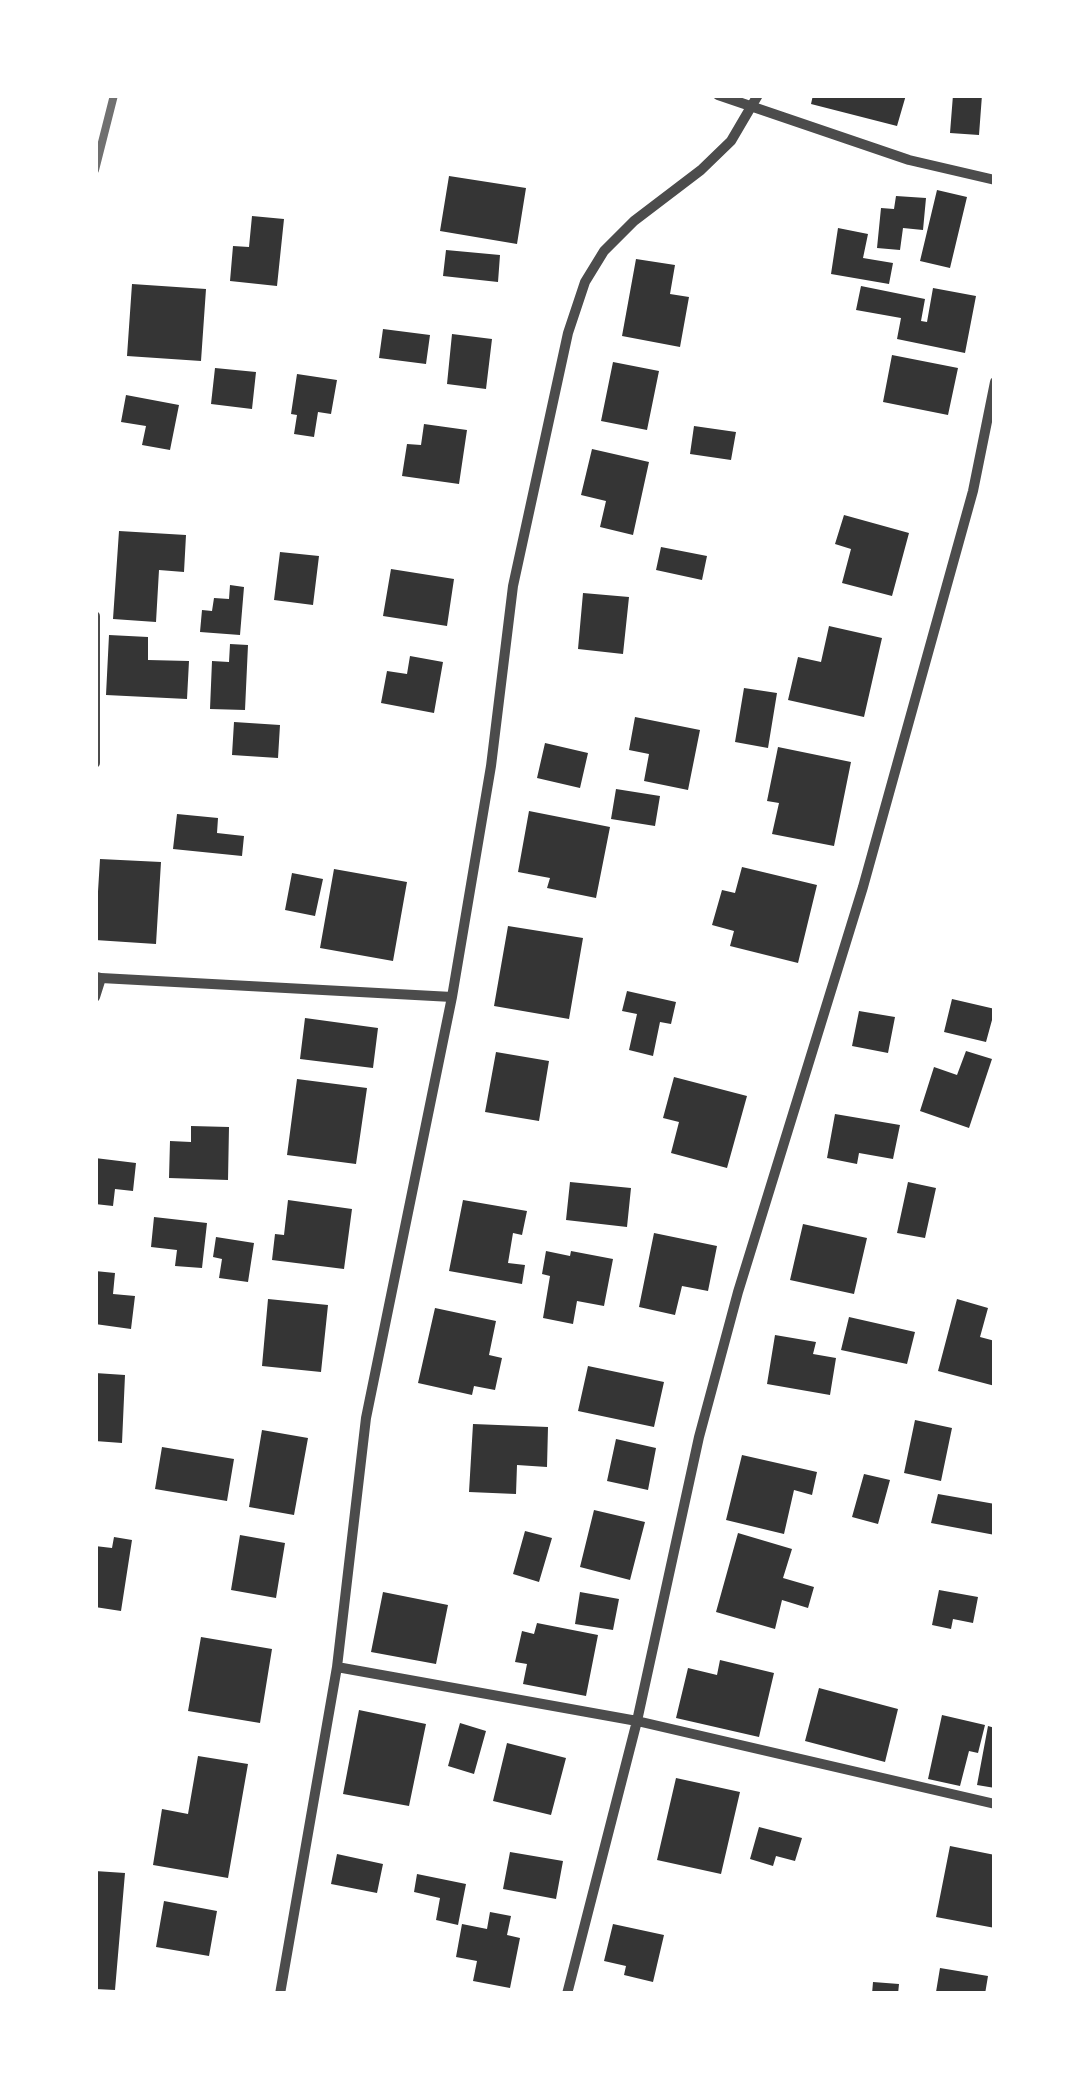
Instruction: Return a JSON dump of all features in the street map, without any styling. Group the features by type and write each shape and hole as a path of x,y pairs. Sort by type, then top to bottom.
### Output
{"street":[{"path":"718,95 756,101 909,160 995,180"},
{"path":"280,1994 338,1667 366,1418 452,997 492,766 513,586 568,333 584,282 604,251 634,221 732,141 756,101"},
{"path":"567,1994 638,1722 738,1292 863,886 973,491 995,382"},
{"path":"95,616 95,764"},
{"path":"95,997 98,977 452,997"},
{"path":"338,1667 638,1722 995,1804"}],"building":[{"path":"813,95 906,95 897,126 811,104"},
{"path":"953,95 982,95 979,135 950,133"},
{"path":"449,176 526,188 517,244 440,231"},
{"path":"937,190 967,197 950,268 920,261"},
{"path":"896,196 926,198 923,230 903,228 900,250 877,248 881,208 894,209"},
{"path":"252,216 284,219 277,286 230,281 233,246 249,247"},
{"path":"838,228 868,234 863,258 893,263 889,284 831,274"},
{"path":"446,250 500,255 498,282 443,276"},
{"path":"636,259 675,265 670,294 689,297 680,347 622,336"},
{"path":"132,284 206,289 201,361 127,356"},
{"path":"861,286 925,299 921,321 927,322 933,288 976,296 965,353 897,339 901,318 856,310"},
{"path":"383,329 430,335 426,364 379,358"},
{"path":"452,334 492,339 486,389 447,384"},
{"path":"892,355 958,368 948,415 883,402"},
{"path":"613,362 659,371 647,430 601,421"},
{"path":"215,368 256,372 252,409 211,404"},
{"path":"297,374 337,380 331,414 318,412 314,437 294,434 297,415 291,414"},
{"path":"126,395 179,405 170,450 142,445 146,426 121,422"},
{"path":"424,424 467,430 459,484 402,476 407,444 421,445"},
{"path":"694,426 736,432 731,460 690,454"},
{"path":"592,449 649,462 633,535 600,527 606,501 581,495"},
{"path":"844,515 909,533 892,596 842,583 851,549 835,544"},
{"path":"119,531 186,535 184,572 159,570 156,622 113,619"},
{"path":"661,547 707,556 702,580 656,570"},
{"path":"280,552 319,556 313,605 274,600"},
{"path":"391,569 454,579 447,626 383,616"},
{"path":"230,585 244,587 240,635 200,632 202,610 212,611 214,598 229,599"},
{"path":"583,593 629,597 623,654 578,649"},
{"path":"829,626 882,638 864,717 788,700 798,657 821,662"},
{"path":"109,635 148,637 148,660 189,661 187,699 106,695"},
{"path":"230,644 248,645 245,710 210,709 212,661 229,662"},
{"path":"410,656 443,662 434,713 381,703 387,671 407,674"},
{"path":"744,688 777,693 768,748 735,742"},
{"path":"635,717 700,730 688,790 644,781 649,754 629,750"},
{"path":"234,722 280,725 278,758 232,755"},
{"path":"545,743 588,753 580,788 537,778"},
{"path":"778,747 851,762 834,846 772,834 779,803 767,801"},
{"path":"616,789 660,796 655,826 611,819"},
{"path":"529,811 610,827 596,898 547,888 550,878 518,872"},
{"path":"177,814 218,818 217,833 244,836 242,856 173,849"},
{"path":"100,859 161,862 156,944 95,940"},
{"path":"742,867 817,885 798,963 730,946 734,931 712,925 722,890 735,893"},
{"path":"334,869 407,882 393,961 320,948"},
{"path":"292,873 323,879 315,916 285,910"},
{"path":"508,926 583,938 569,1019 494,1006"},
{"path":"627,991 676,1002 671,1024 660,1022 653,1056 629,1050 637,1014 622,1011"},
{"path":"952,999 995,1009 986,1042 944,1032"},
{"path":"859,1011 895,1017 888,1053 852,1046"},
{"path":"305,1018 378,1028 373,1068 300,1059"},
{"path":"966,1051 992,1059 969,1128 920,1111 934,1067 957,1075"},
{"path":"496,1052 549,1061 539,1121 485,1112"},
{"path":"674,1077 747,1096 727,1168 671,1153 679,1122 663,1118"},
{"path":"297,1079 367,1088 356,1164 287,1155"},
{"path":"835,1114 900,1125 893,1159 859,1153 857,1164 827,1158"},
{"path":"191,1126 229,1127 228,1180 169,1178 170,1141 191,1142"},
{"path":"95,1158 136,1163 133,1191 115,1189 113,1206 95,1204"},
{"path":"570,1182 631,1188 627,1227 566,1220"},
{"path":"908,1182 936,1188 925,1238 897,1233"},
{"path":"288,1200 352,1209 344,1269 272,1260 275,1234 284,1235"},
{"path":"463,1200 527,1211 522,1235 513,1233 508,1263 525,1265 522,1284 449,1271"},
{"path":"154,1217 207,1223 202,1268 175,1266 177,1250 151,1247"},
{"path":"803,1224 867,1238 854,1294 790,1280"},
{"path":"654,1233 717,1246 708,1291 682,1286 675,1315 639,1307"},
{"path":"216,1237 254,1243 248,1282 219,1278 222,1259 213,1257"},
{"path":"546,1251 613,1259 604,1306 577,1301 573,1324 543,1318 550,1276 542,1274"},
{"path":"95,1271 115,1273 113,1294 135,1296 131,1329 95,1324"},
{"path":"268,1299 328,1305 321,1372 262,1366"},
{"path":"957,1299 988,1308 980,1337 995,1341 995,1386 938,1371"},
{"path":"435,1308 496,1321 489,1355 502,1358 495,1390 474,1386 472,1395 418,1383"},
{"path":"849,1317 915,1332 907,1364 841,1350"},
{"path":"775,1335 816,1342 813,1354 836,1358 830,1395 767,1384"},
{"path":"588,1366 664,1382 654,1427 578,1411"},
{"path":"95,1373 125,1375 122,1443 95,1441"},
{"path":"915,1420 952,1428 941,1481 904,1473"},
{"path":"473,1424 548,1427 547,1467 517,1465 516,1494 469,1492"},
{"path":"262,1430 308,1438 294,1515 249,1507"},
{"path":"616,1439 656,1448 648,1490 607,1481"},
{"path":"162,1447 234,1459 227,1501 155,1489"},
{"path":"742,1455 817,1472 812,1495 794,1490 784,1534 726,1520"},
{"path":"864,1474 890,1480 878,1524 852,1517"},
{"path":"938,1494 995,1504 995,1535 931,1523"},
{"path":"594,1510 645,1522 630,1580 580,1567"},
{"path":"525,1531 552,1538 539,1582 513,1574"},
{"path":"738,1533 792,1549 783,1578 814,1587 808,1608 782,1600 775,1629 716,1612"},
{"path":"240,1535 285,1543 276,1598 231,1590"},
{"path":"114,1537 132,1540 121,1611 95,1607 95,1546 112,1548"},
{"path":"939,1590 978,1597 973,1623 953,1619 951,1629 932,1625"},
{"path":"383,1592 448,1605 436,1664 371,1652"},
{"path":"580,1592 619,1599 613,1630 575,1624"},
{"path":"537,1623 598,1635 586,1696 523,1684 527,1664 515,1662 522,1631 534,1634"},
{"path":"201,1637 272,1649 260,1723 188,1711"},
{"path":"720,1660 774,1673 759,1737 676,1718 688,1668 717,1675"},
{"path":"819,1688 898,1709 885,1762 805,1741"},
{"path":"359,1710 426,1724 409,1806 343,1794"},
{"path":"942,1715 985,1725 978,1753 969,1751 960,1786 928,1779"},
{"path":"460,1723 486,1731 474,1774 448,1766"},
{"path":"988,1726 995,1728 995,1788 977,1785"},
{"path":"507,1743 566,1758 551,1815 493,1801"},
{"path":"198,1756 248,1764 228,1878 153,1865 162,1809 188,1814"},
{"path":"676,1778 740,1792 721,1874 657,1860"},
{"path":"759,1827 802,1838 795,1861 776,1856 773,1866 750,1859"},
{"path":"950,1846 995,1855 995,1928 936,1917"},
{"path":"510,1852 563,1861 556,1899 503,1889"},
{"path":"337,1854 383,1864 377,1893 331,1884"},
{"path":"95,1871 125,1873 115,1990 95,1989"},
{"path":"417,1874 466,1884 458,1925 436,1920 440,1898 414,1892"},
{"path":"164,1901 217,1911 209,1956 156,1947"},
{"path":"490,1912 511,1916 507,1935 520,1938 510,1988 473,1981 477,1961 456,1957 462,1924 487,1929"},
{"path":"613,1924 664,1935 653,1982 624,1975 626,1966 604,1961"},
{"path":"940,1968 988,1976 985,1994 936,1992"},
{"path":"873,1982 899,1984 898,1994 872,1994"}],"railway":[{"path":"95,170 114,95"}]}
